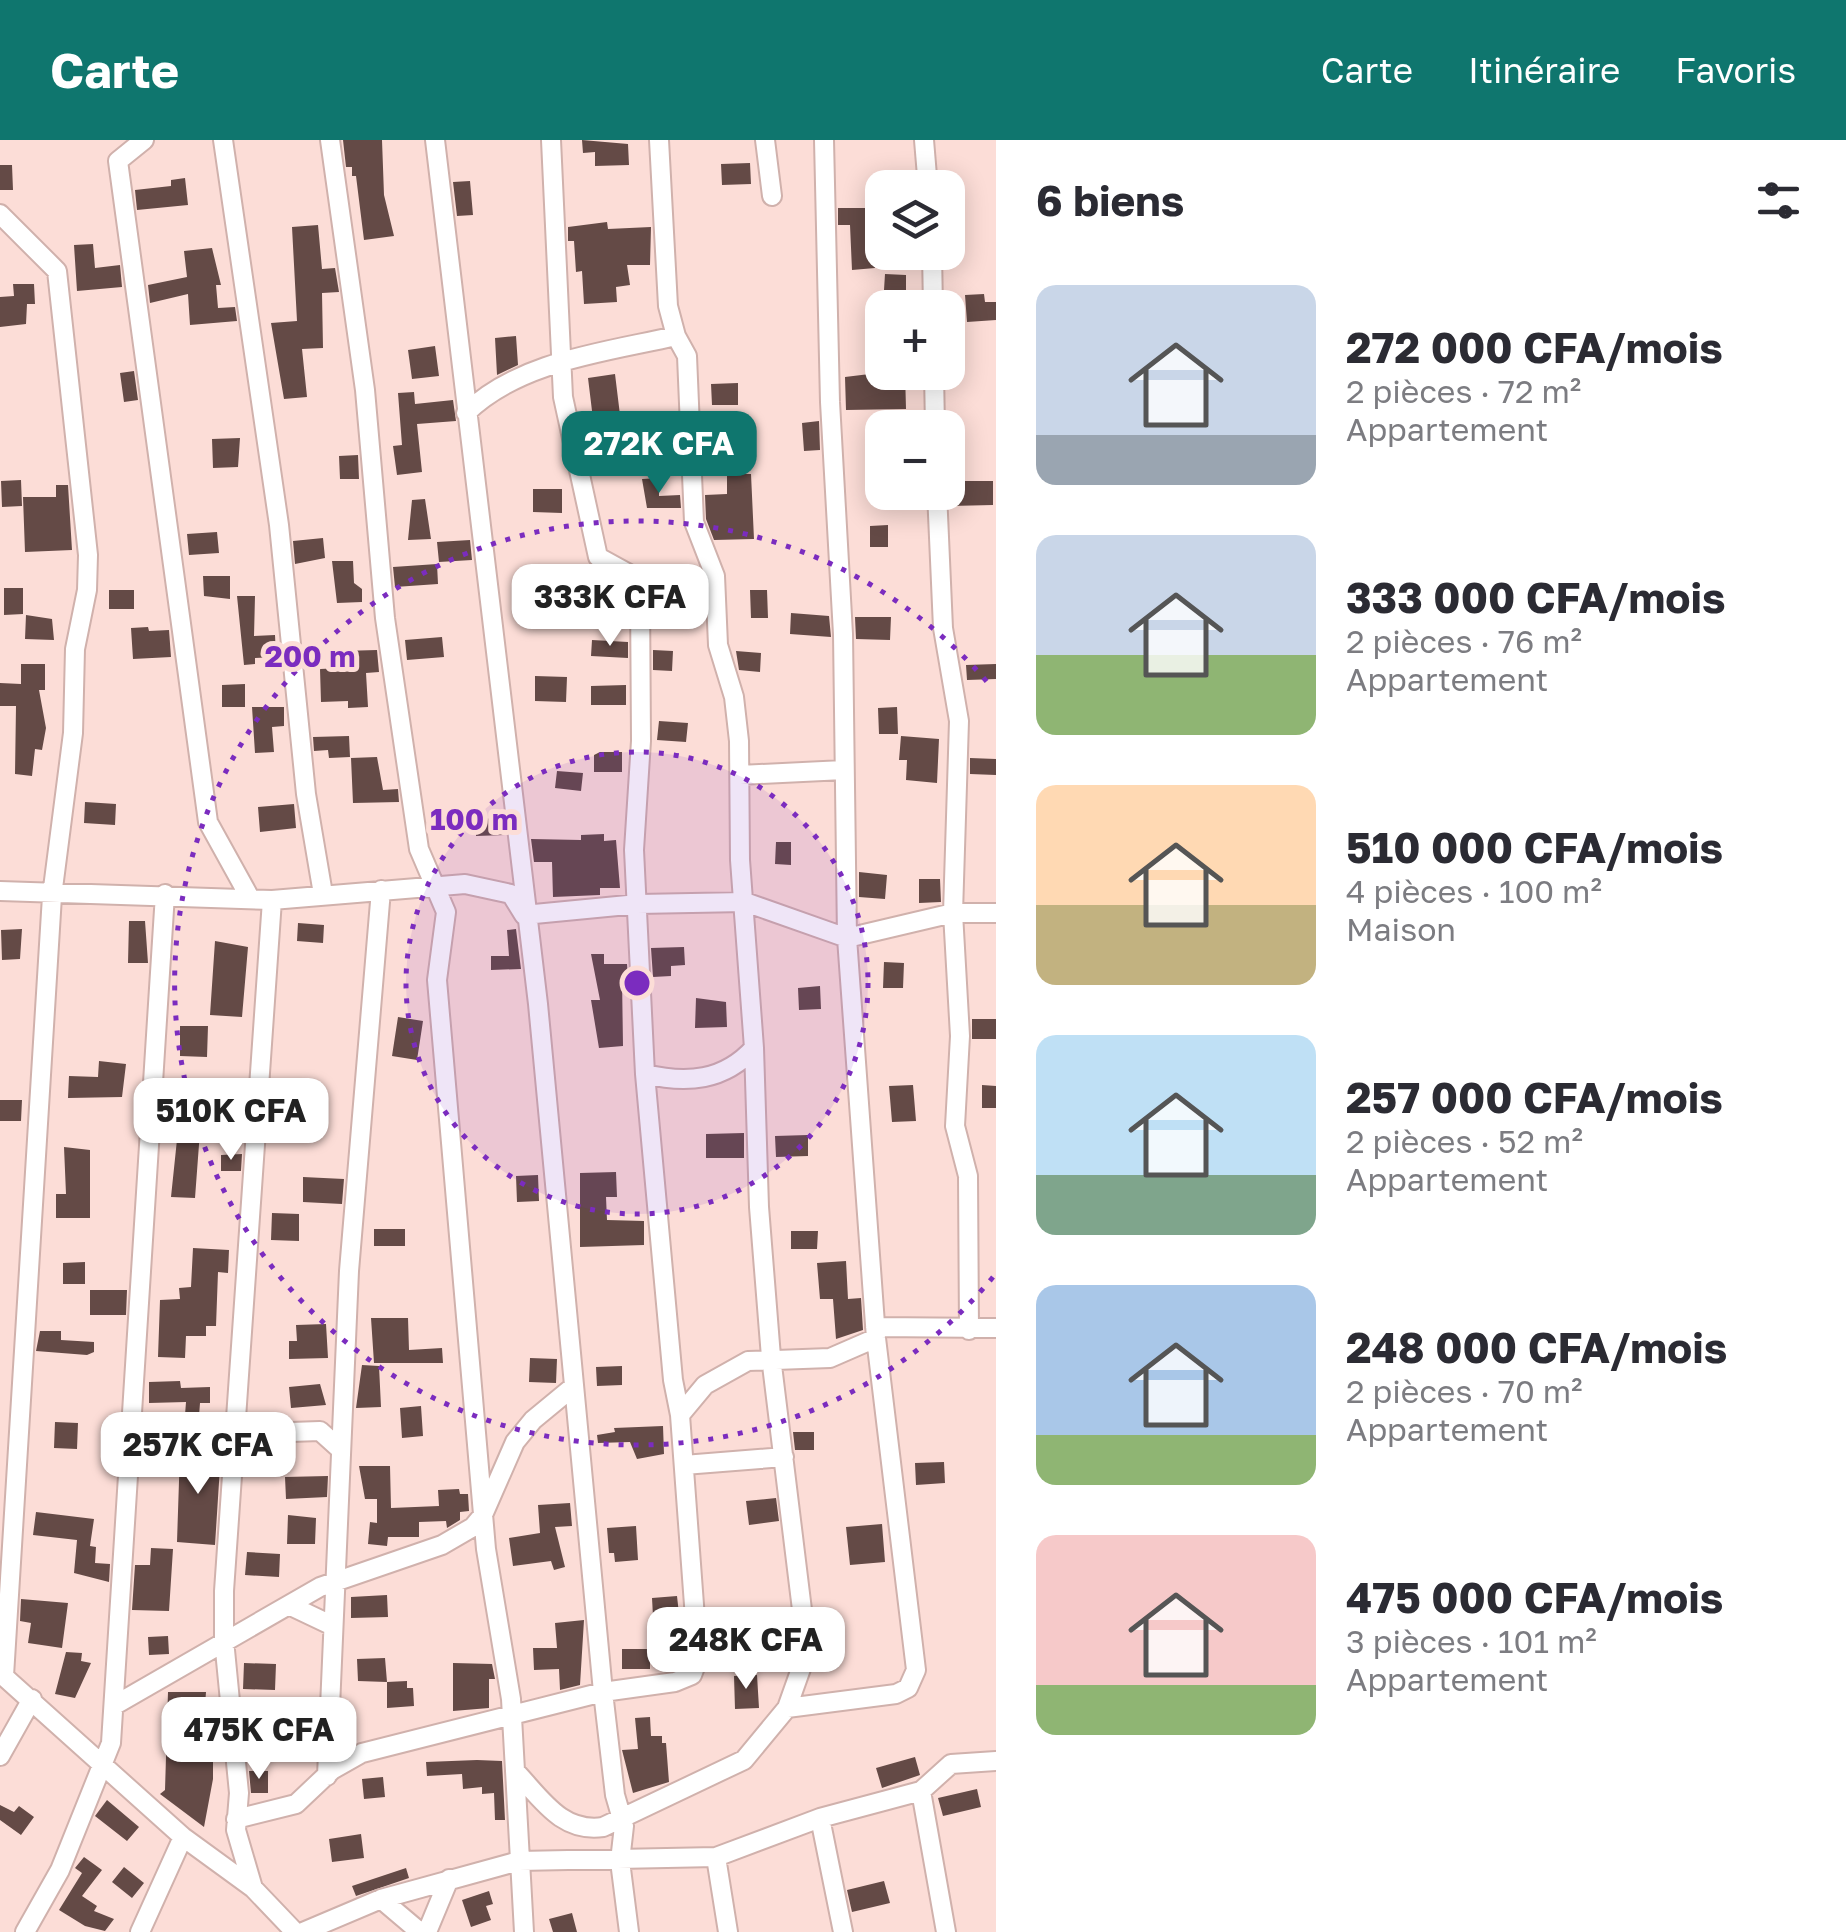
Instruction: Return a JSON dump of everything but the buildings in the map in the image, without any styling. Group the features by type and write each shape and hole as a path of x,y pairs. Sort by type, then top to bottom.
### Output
{"street":[{"path":"144,140 118,161 208,822 250,898"},
{"path":"224,140 280,525 306,794 323,894"},
{"path":"330,140 364,390 385,618 419,849 446,912 437,980 484,1515 512,1715 524,1932"},
{"path":"436,140 524,915 538,1004 603,1692 622,1816 620,1861 630,1932"},
{"path":"236,1819 296,1804 327,1776 362,1754 603,1692 676,1682 695,1670 698,1614 680,1415 672,1380 646,1074 634,850 641,742 640,593 629,574 598,557 592,542 581,468 565,412 551,140"},
{"path":"515,1771 554,1814 573,1826 603,1827 744,1760 787,1708 803,1663 803,1618 771,1357 754,1147 754,1048 734,697 718,645 716,576 694,522 688,356 676,336 668,306 659,140"},
{"path":"766,140 772,196"},
{"path":"787,1708 896,1694 908,1688 916,1670 875,1332 847,938 824,140"},
{"path":"924,140 926,170"},
{"path":"0,214 57,271 88,555 87,590 74,658 73,733 52,896 2,1674 184,1836 252,1888 294,1932"},
{"path":"466,413 494,388 562,362 676,336"},
{"path":"938,510 943,628 959,722 953,913 960,1036 955,1126 968,1176 970,1330"},
{"path":"740,775 844,770"},
{"path":"0,891 52,896 165,894 272,900 465,884 511,894 524,915"},
{"path":"327,1776 349,1270 381,890"},
{"path":"25,1932 60,1870 105,1766 115,1705 124,1494 165,894"},
{"path":"252,1888 236,1819 239,1793 224,1640 272,900"},
{"path":"524,915 638,904 745,902 847,938 953,913 996,913"},
{"path":"646,1074 690,1081 730,1070 754,1048"},
{"path":"680,1415 720,1374 771,1357 830,1358 875,1332 996,1328"},
{"path":"115,1705 334,1580 442,1545 484,1515 515,1442 533,1420 573,1388"},
{"path":"236,1434 320,1431 340,1449"},
{"path":"684,1465 784,1457"},
{"path":"292,1606 331,1625"},
{"path":"0,1756 32,1700"},
{"path":"303,1932 381,1898 519,1862 716,1857 820,1818 921,1792 951,1764 993,1765"},
{"path":"921,1792 946,1932"},
{"path":"820,1818 843,1932"},
{"path":"140,1932 184,1836"},
{"path":"716,1857 728,1932"},
{"path":"381,1898 424,1932 450,1879"}]}
